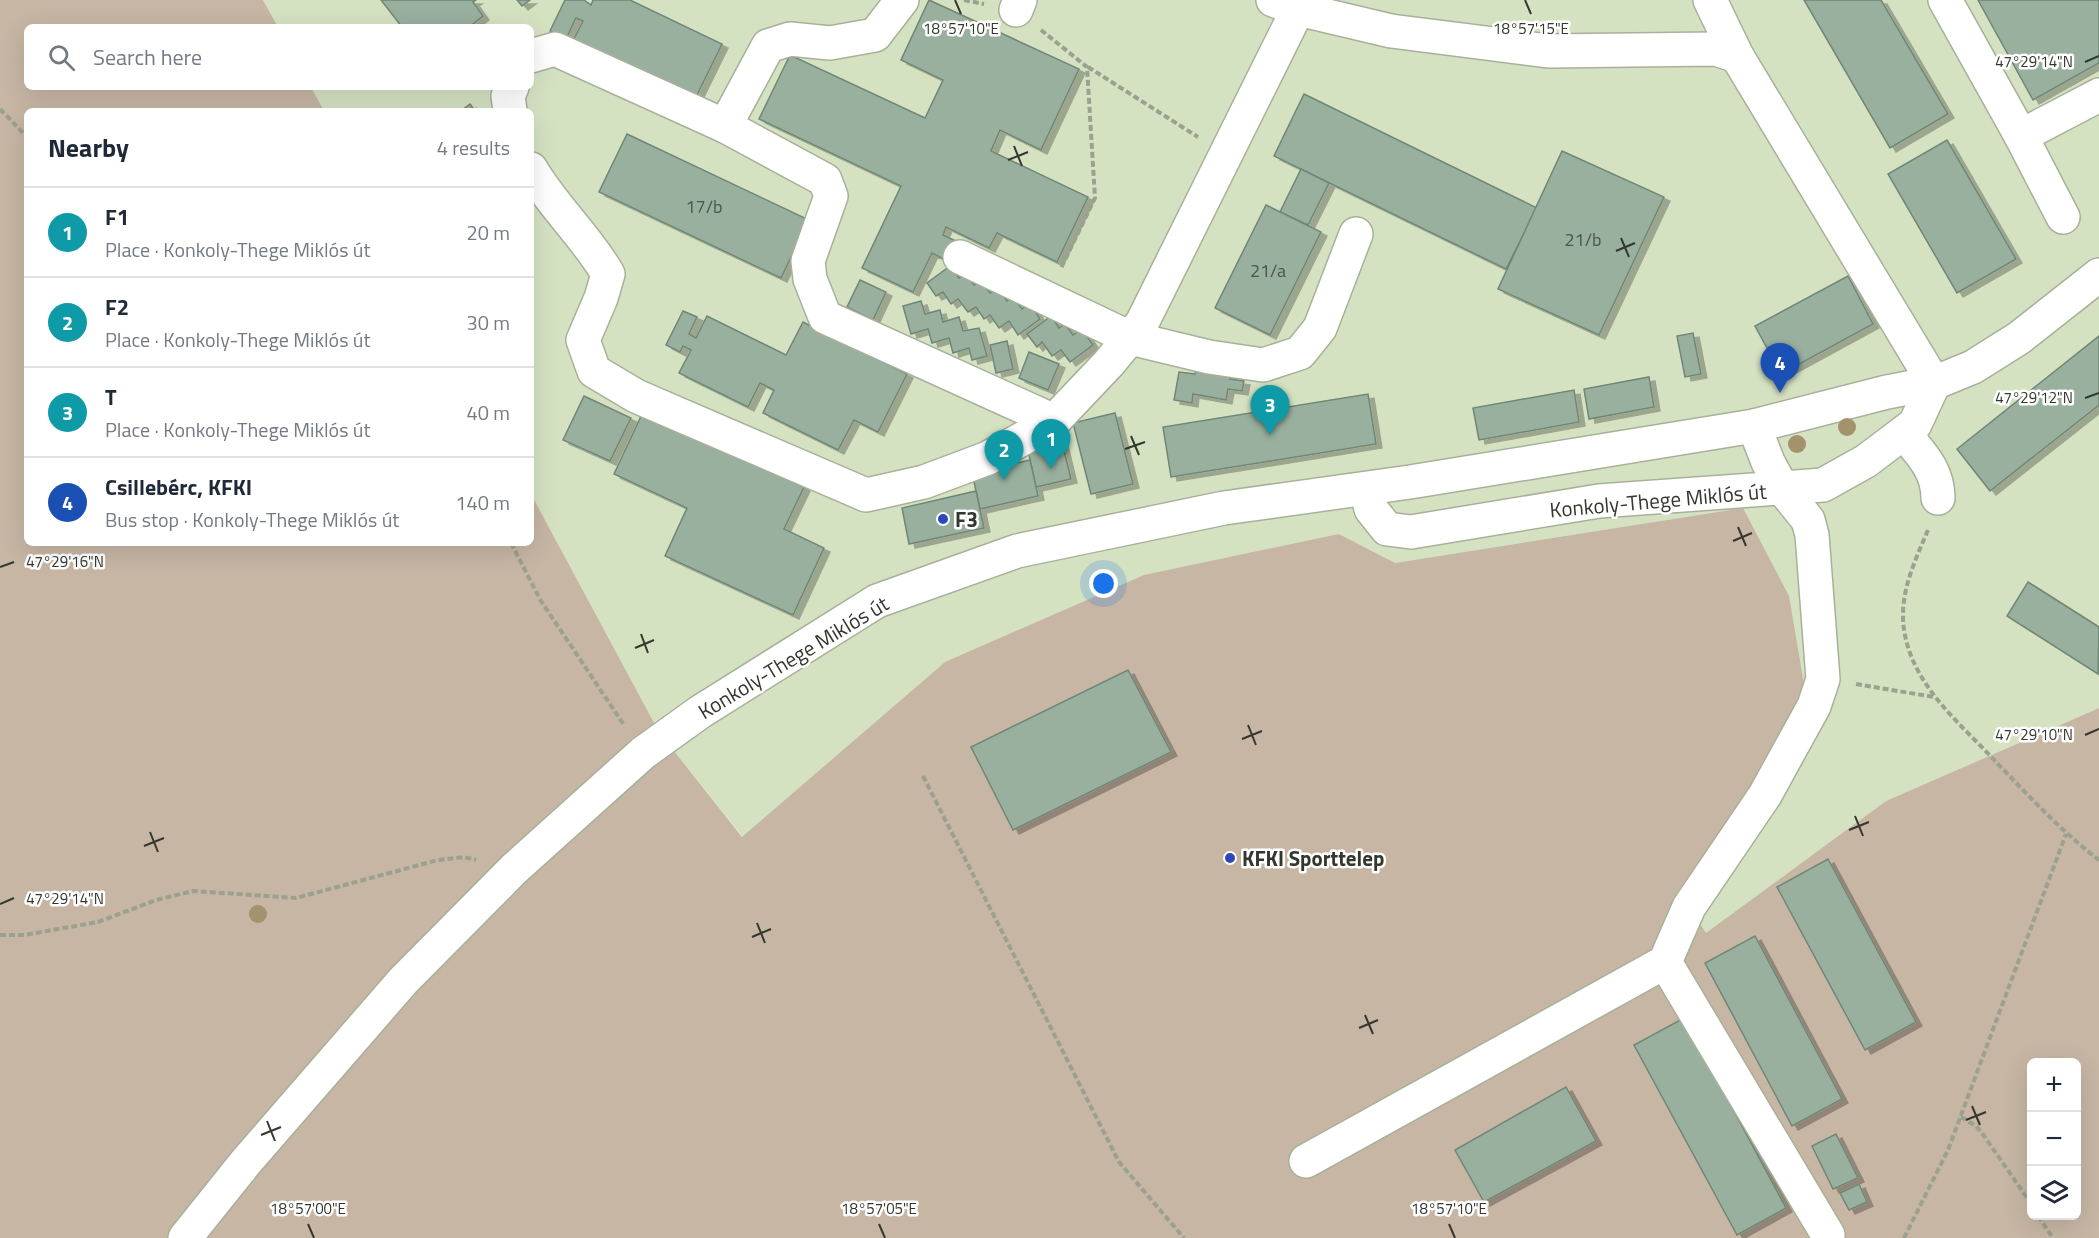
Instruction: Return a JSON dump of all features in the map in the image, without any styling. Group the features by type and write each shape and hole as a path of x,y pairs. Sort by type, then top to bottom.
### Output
{"street":[{"path":"725,126 768,46 790,39 831,43 875,35 902,0"},
{"path":"1710,0 1737,56 1934,383"},
{"path":"1945,0 2063,217"},
{"path":"534,174 545,193 593,249 608,274 602,298 583,340 594,371 636,396 867,495 924,482 988,458 1054,421 1130,338 1142,322 1226,154 1285,5 1391,31 1548,51 1716,49 1737,56"},
{"path":"534,55 555,49 725,126 825,180 831,195 808,261 810,279 825,317 1054,421"},
{"path":"510,108 508,96 511,90"},
{"path":"2021,136 2099,95"},
{"path":"960,258 1130,338 1209,357 1263,365 1300,353 1320,328 1356,234"},
{"name":"Konkoly-Thege Miklós út","path":"185,1238 244,1163 403,981 514,868 643,753 700,712 877,601 1017,552 1224,508 1366,489 1754,426 1887,392 1934,383 1972,367 2019,338 2099,275"},
{"name":"Konkoly-Thege Miklós út","path":"1366,489 1371,509 1387,529 1411,532 1599,501 1823,485 1866,461 1915,424 1934,383"},
{"path":"1306,1161 1665,962 1689,907 1766,795 1814,706 1823,679 1812,534 1808,520 1782,488 1768,462 1754,426"},
{"path":"1904,433 1933,470 1938,483 1938,498"},
{"path":"1665,962 1828,1235"}],"path":[{"path":"964,0 1018,5 1087,67 1226,154"},
{"path":"1046,298 1095,198 1087,67"},
{"path":"0,109 24,134"},
{"path":"1938,498 1933,519 1905,592 1903,611 1905,635 1915,666 1935,697 2066,834 2099,860"},
{"path":"513,546 541,601 643,753"},
{"path":"1823,679 1935,697"},
{"path":"923,776 1119,1162 1184,1238"},
{"path":"1904,1238 1948,1150 2066,834"},
{"path":"0,934 24,935 98,922 156,900 193,891 296,898 438,860 464,857 514,868"},
{"path":"1961,1117 1976,1126 1982,1133 2027,1199"},
{"path":"2041,1220 2053,1238"}],"shaded area":[{"path":"0,0 263,0 276,24 24,24 24,90 313,90 322,108 24,108 24,546 534,546 534,500 659,732 742,837 945,662 1144,575 1339,534 1395,563 1743,508 1789,596 1807,702 1690,878 1689,907 1706,933 1886,801 2099,708 2099,1238 0,1238"},
{"path":"263,0 2099,0 2099,708 1886,801 1706,934 1689,907 1743,508 1395,563 1339,534 945,662 743,837 659,732 534,500 534,108 322,108 313,90 534,90 534,24 276,24"}],"building":[{"path":"381,0 476,0 473,2 483,16 473,24 400,24"},
{"path":"517,0 530,0 522,6"},
{"path":"565,0 584,0 591,5 593,0 630,0 722,44 695,99 573,41 583,21 576,18 566,39 550,31"},
{"path":"929,0 1079,69 1041,150 1000,130 991,151 1088,197 1057,262 997,233 989,248 946,227 943,235 958,242 949,262 932,253 913,292 862,268 901,186 759,119 790,55 925,118 943,80 901,60"},
{"path":"1804,0 1881,0 1948,114 1890,148"},
{"path":"1978,0 2099,0 2099,63 2033,100"},
{"path":"1304,94 1537,208 1506,269 1274,156"},
{"path":"627,134 809,220 781,278 599,192"},
{"path":"1947,140 2016,259 1957,293 1888,174"},
{"path":"1562,151 1664,197 1599,335 1498,289"},
{"path":"1301,169 1329,183 1308,225 1280,212"},
{"path":"1266,205 1321,232 1270,335 1215,308"},
{"path":"950,266 959,278 966,273 974,285 981,281 990,293 998,288 1007,301 1013,297 1022,309 1030,303 1040,319 1018,335 1009,321 999,328 990,315 984,319 976,307 968,312 958,299 951,304 943,292 936,296 927,283"},
{"path":"1848,276 1873,324 1781,374 1755,326"},
{"path":"860,280 886,292 873,320 847,307"},
{"path":"921,301 925,314 940,310 943,322 959,317 963,331 979,328 987,356 972,360 969,348 953,353 949,338 932,343 928,329 911,334 903,306"},
{"path":"683,311 697,317 689,334 696,338 707,316 786,355 803,322 907,374 878,432 854,420 838,450 763,413 774,390 760,383 748,407 679,373 691,350 683,346 680,352 666,345"},
{"path":"1051,316 1059,328 1065,324 1073,335 1082,329 1093,345 1070,362 1061,350 1052,356 1042,342 1037,347 1027,334"},
{"path":"1693,333 1701,374 1685,377 1677,336"},
{"path":"2099,336 2099,405 1990,491 1957,449"},
{"path":"1007,341 1013,369 996,373 990,345"},
{"path":"1029,352 1059,364 1048,390 1019,378"},
{"path":"1197,367 1231,373 1230,379 1244,381 1242,391 1228,389 1226,400 1193,394 1192,403 1174,400 1179,372 1195,374"},
{"path":"1649,377 1654,407 1589,419 1584,389"},
{"path":"1574,390 1579,422 1479,440 1473,408"},
{"path":"1368,394 1376,444 1171,477 1163,427"},
{"path":"584,396 631,418 610,461 563,440"},
{"path":"643,412 804,487 784,529 824,548 793,615 665,556 687,508 614,474"},
{"path":"1115,413 1133,484 1091,494 1073,423"},
{"path":"1062,442 1071,479 1036,487 1028,450"},
{"path":"1030,460 1038,496 980,509 972,473"},
{"name":"F3","path":"976,491 984,528 909,544 902,508"},
{"path":"2028,582 2099,627 2098,674 2007,616"},
{"path":"1128,670 1171,752 1013,830 971,747"},
{"path":"1828,859 1916,1022 1865,1050 1777,887"},
{"path":"1755,936 1842,1099 1792,1126 1705,963"},
{"path":"1684,1018 1786,1208 1737,1235 1634,1045"},
{"path":"1566,1087 1596,1141 1484,1202 1455,1150"},
{"path":"1836,1134 1858,1178 1833,1189 1812,1146"},
{"path":"1859,1184 1867,1202 1849,1210 1840,1193"}],"place":[{"name":"Csillebérc, KFKI","path":"1780,393"},
{"name":"T","path":"1270,435"},
{"name":"F1","path":"1051,469"},
{"name":"F2","path":"1004,480"},
{"name":"F3","path":"943,519"},
{"name":"KFKI Sporttelep","path":"1230,858"}]}
